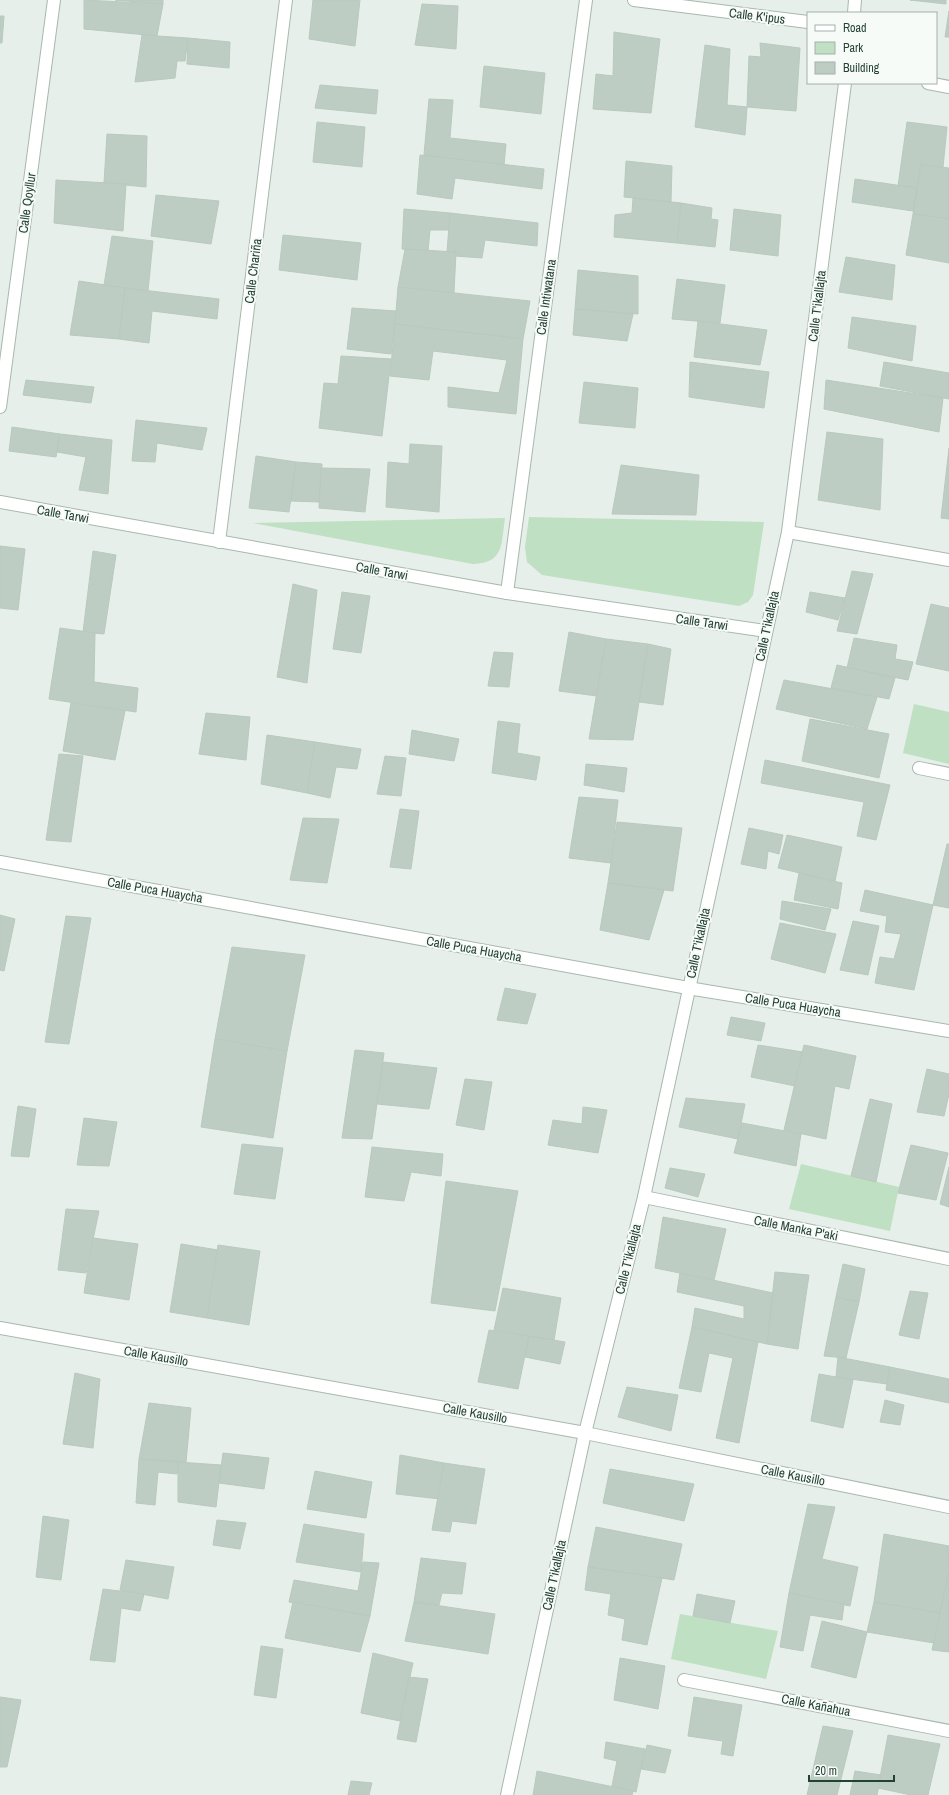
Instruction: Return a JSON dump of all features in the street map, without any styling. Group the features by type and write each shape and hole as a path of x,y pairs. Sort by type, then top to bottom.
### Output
{"street":[{"name":"Calle Qoyllur","path":"0,407 54,0"},
{"name":"Calle Chariña","path":"219,542 286,0"},
{"name":"Calle Intiwatana","path":"507,593 586,0"},
{"name":"Calle K'ipus","path":"634,0 807,22"},
{"path":"854,12 855,0"},
{"name":"Calle T'ikallajta","path":"507,1795 585,1433 644,1197 688,988 788,532 845,84"},
{"path":"933,84 949,87"},
{"name":"Calle Tarwi","path":"0,502 507,593 766,631"},
{"path":"788,532 949,560"},
{"path":"919,768 949,774"},
{"name":"Calle Puca Huaycha","path":"0,862 688,988 949,1031"},
{"name":"Calle Manka P'aki","path":"644,1197 949,1259"},
{"name":"Calle Kausillo","path":"0,1328 585,1433 949,1507"},
{"name":"Calle Kañahua","path":"684,1680 949,1730"}],"green space":[{"path":"529,517 764,522 753,595 748,602 739,606 542,575 527,562 525,547"},
{"path":"505,518 502,543 496,556 483,563 473,564 253,523"},
{"path":"914,704 949,712 949,764 903,753"},
{"path":"801,1164 899,1187 890,1231 789,1209"},
{"path":"680,1614 778,1631 766,1679 671,1659"}],"building":[{"path":"84,0 163,4 157,36 84,29"},
{"path":"115,0 163,0 163,4"},
{"path":"313,0 360,0 355,46 309,39"},
{"path":"910,0 946,0 946,4"},
{"path":"422,4 458,6 456,49 415,45"},
{"path":"949,11 949,37 945,37"},
{"path":"0,16 4,16 2,43 0,43"},
{"path":"614,32 660,39 651,113 593,109 596,74 613,76"},
{"path":"142,35 188,38 185,61 177,61 175,78 135,82"},
{"path":"188,38 230,42 229,68 187,64"},
{"path":"760,43 800,48 796,111 747,107 749,56 761,57"},
{"path":"705,45 730,49 727,105 747,107 745,135 695,127"},
{"path":"484,66 545,73 541,114 480,107"},
{"path":"320,85 378,90 376,114 315,108"},
{"path":"429,99 453,100 450,138 506,144 504,165 424,155"},
{"path":"317,122 365,127 362,167 313,162"},
{"path":"907,122 947,127 943,167 921,165 917,188 898,186"},
{"path":"107,134 147,136 146,187 104,183"},
{"path":"420,155 544,169 542,189 455,178 452,199 417,194"},
{"path":"626,161 672,166 671,202 624,197"},
{"path":"921,165 949,168 949,219 913,214"},
{"path":"855,179 917,188 913,211 852,202"},
{"path":"56,180 126,184 123,231 54,223"},
{"path":"156,195 219,201 211,244 151,236"},
{"path":"633,198 681,203 677,243 614,237 615,215 632,213"},
{"path":"681,203 712,208 711,219 718,220 715,247 677,243"},
{"path":"404,209 450,213 450,230 430,230 428,251 402,249"},
{"path":"734,209 781,215 778,256 730,250"},
{"path":"450,213 538,223 537,246 485,240 482,258 455,256 456,252 447,252"},
{"path":"913,214 949,219 949,263 906,255"},
{"path":"283,235 361,243 357,280 279,270"},
{"path":"112,236 153,241 148,291 104,285"},
{"path":"405,249 456,252 454,293 398,287"},
{"path":"846,257 895,265 892,300 839,292"},
{"path":"578,270 638,276 638,314 575,309"},
{"path":"677,279 725,285 720,323 672,319"},
{"path":"79,281 125,288 119,339 70,335"},
{"path":"398,287 530,301 523,339 395,324"},
{"path":"125,288 219,299 217,319 152,311 149,343 119,339"},
{"path":"352,308 396,311 391,354 347,349"},
{"path":"575,309 633,314 627,341 573,335"},
{"path":"852,317 916,326 912,361 848,348"},
{"path":"698,321 767,330 760,365 694,357"},
{"path":"395,324 523,339 516,414 448,407 448,387 499,393 507,360 433,351 429,380 390,376"},
{"path":"341,356 391,359 382,436 319,428 324,383 338,384"},
{"path":"690,362 769,372 764,408 689,397"},
{"path":"884,362 949,373 949,399 880,386"},
{"path":"26,380 94,387 91,403 23,395"},
{"path":"826,380 943,398 939,432 824,409"},
{"path":"584,382 638,388 635,428 579,423"},
{"path":"136,420 207,428 202,450 157,443 155,462 132,461"},
{"path":"12,427 60,434 56,457 9,451"},
{"path":"827,432 883,439 880,510 818,500"},
{"path":"60,434 112,440 108,494 79,490 86,457 57,452"},
{"path":"410,444 442,446 439,512 386,507 388,462 409,464"},
{"path":"949,448 949,519 941,518"},
{"path":"256,456 296,462 289,512 249,508"},
{"path":"296,462 322,464 320,502 291,501"},
{"path":"621,465 699,475 696,515 612,514"},
{"path":"321,468 370,469 365,512 319,508"},
{"path":"0,546 25,549 18,610 0,608"},
{"path":"93,551 116,555 104,634 83,632"},
{"path":"852,571 873,574 857,634 837,631"},
{"path":"293,584 317,590 307,683 277,677"},
{"path":"342,592 370,596 361,653 333,649"},
{"path":"810,592 845,598 838,620 806,612"},
{"path":"931,604 949,608 949,671 916,664"},
{"path":"60,628 95,633 94,682 138,688 136,712 49,699"},
{"path":"569,632 606,639 597,696 559,691"},
{"path":"854,638 897,645 895,659 913,662 908,680 847,668"},
{"path":"606,639 648,644 633,740 589,739"},
{"path":"648,644 671,649 663,705 639,702"},
{"path":"494,652 513,653 509,687 488,686"},
{"path":"837,665 895,678 889,699 831,688"},
{"path":"784,680 877,697 867,729 776,709"},
{"path":"71,703 125,711 115,760 63,751"},
{"path":"206,713 250,717 246,760 199,754"},
{"path":"810,719 889,734 879,778 802,761"},
{"path":"498,721 520,724 517,753 540,757 536,780 492,773"},
{"path":"412,730 459,739 454,761 409,754"},
{"path":"267,735 315,742 307,793 261,784"},
{"path":"315,742 361,749 357,769 336,767 330,798 307,793"},
{"path":"59,754 83,756 71,842 46,840"},
{"path":"385,756 406,758 401,796 377,794"},
{"path":"765,760 890,785 876,840 857,836 864,802 761,783"},
{"path":"586,764 627,768 624,792 584,785"},
{"path":"579,797 618,800 611,863 569,858"},
{"path":"400,809 419,811 411,869 390,867"},
{"path":"303,818 339,819 327,883 290,880"},
{"path":"617,822 682,828 673,891 608,883"},
{"path":"749,828 783,835 779,854 768,851 766,869 741,864"},
{"path":"787,835 842,847 835,881 778,868"},
{"path":"947,844 949,844 949,908 933,905"},
{"path":"799,873 842,883 838,909 794,900"},
{"path":"608,883 664,890 649,940 600,930"},
{"path":"865,890 933,905 914,990 875,983 880,957 894,959 901,934 885,932 887,916 860,911"},
{"path":"782,901 831,909 825,930 780,919"},
{"path":"0,915 15,919 4,971 0,970"},
{"path":"66,916 91,918 69,1044 45,1042"},
{"path":"853,921 879,926 868,975 840,970"},
{"path":"780,923 836,934 825,973 771,959"},
{"path":"232,947 305,955 287,1051 215,1039"},
{"path":"505,988 536,994 527,1024 497,1020"},
{"path":"731,1017 765,1023 761,1041 727,1035"},
{"path":"215,1039 287,1051 273,1138 201,1127"},
{"path":"758,1045 803,1052 795,1086 751,1077"},
{"path":"804,1045 856,1056 849,1089 835,1086 826,1139 784,1130"},
{"path":"355,1050 384,1053 372,1139 342,1138"},
{"path":"383,1062 437,1068 429,1109 377,1104"},
{"path":"927,1069 949,1074 949,1094 944,1116 917,1112"},
{"path":"465,1079 492,1082 484,1130 456,1125"},
{"path":"686,1098 745,1104 738,1139 679,1127"},
{"path":"870,1099 892,1104 876,1182 851,1176"},
{"path":"18,1106 36,1109 29,1157 11,1156"},
{"path":"583,1107 607,1110 598,1153 548,1145 553,1120 582,1124"},
{"path":"84,1118 117,1122 109,1166 77,1165"},
{"path":"742,1123 801,1134 796,1166 734,1153"},
{"path":"242,1144 283,1148 275,1199 234,1194"},
{"path":"911,1145 948,1153 936,1200 898,1193"},
{"path":"372,1147 443,1154 441,1176 411,1172 404,1201 365,1197"},
{"path":"949,1167 949,1207 940,1204"},
{"path":"670,1168 705,1174 698,1197 665,1188"},
{"path":"446,1181 518,1191 495,1311 431,1303"},
{"path":"66,1209 99,1211 86,1273 58,1270"},
{"path":"663,1217 726,1229 714,1280 655,1268"},
{"path":"93,1238 138,1244 129,1300 84,1293"},
{"path":"181,1244 218,1250 207,1318 170,1312"},
{"path":"218,1245 260,1251 249,1325 207,1318"},
{"path":"843,1264 865,1269 859,1302 836,1297"},
{"path":"775,1272 809,1275 798,1349 767,1344"},
{"path":"680,1273 773,1293 767,1344 692,1327 695,1308 744,1319 744,1306 677,1292"},
{"path":"503,1288 561,1298 554,1340 494,1330"},
{"path":"910,1291 928,1293 919,1339 899,1335"},
{"path":"836,1297 859,1302 846,1358 824,1356"},
{"path":"692,1327 758,1342 739,1443 716,1438 733,1358 709,1353 701,1392 679,1388"},
{"path":"489,1330 529,1336 518,1389 478,1382"},
{"path":"529,1336 565,1342 560,1364 525,1357"},
{"path":"838,1357 890,1367 887,1384 836,1377"},
{"path":"890,1367 949,1379 949,1403 886,1390"},
{"path":"75,1373 100,1379 93,1448 63,1444"},
{"path":"819,1374 853,1380 843,1428 811,1421"},
{"path":"627,1387 678,1395 671,1431 618,1417"},
{"path":"885,1400 904,1405 900,1425 880,1422"},
{"path":"149,1403 191,1408 186,1462 139,1459"},
{"path":"223,1453 269,1458 264,1489 219,1483"},
{"path":"400,1455 444,1463 440,1499 396,1494"},
{"path":"139,1459 178,1462 177,1474 158,1472 155,1505 136,1503"},
{"path":"178,1462 221,1465 216,1507 178,1502"},
{"path":"444,1463 485,1469 476,1524 452,1521 450,1532 432,1530"},
{"path":"610,1469 694,1484 684,1521 603,1503"},
{"path":"315,1471 372,1482 366,1518 307,1509"},
{"path":"808,1504 835,1507 822,1559 858,1567 850,1606 789,1593"},
{"path":"43,1516 69,1520 61,1580 36,1577"},
{"path":"217,1520 246,1523 240,1549 213,1545"},
{"path":"304,1524 364,1534 361,1572 296,1562"},
{"path":"596,1527 682,1544 674,1580 588,1567"},
{"path":"884,1534 949,1546 949,1571 940,1613 874,1602"},
{"path":"421,1558 466,1563 462,1594 442,1593 439,1605 414,1602"},
{"path":"126,1560 174,1567 168,1599 120,1590"},
{"path":"363,1562 379,1563 370,1616 289,1602 294,1580 358,1591"},
{"path":"588,1567 662,1578 647,1645 622,1640 625,1619 608,1615 611,1594 585,1590"},
{"path":"949,1571 949,1652 932,1650"},
{"path":"103,1589 144,1594 140,1611 121,1608 115,1662 90,1660"},
{"path":"789,1593 844,1604 842,1620 810,1615 803,1651 780,1647"},
{"path":"697,1594 735,1601 730,1623 693,1616"},
{"path":"293,1602 370,1616 360,1652 285,1638"},
{"path":"414,1602 495,1614 488,1654 405,1641"},
{"path":"874,1602 940,1613 934,1643 867,1632"},
{"path":"822,1621 867,1632 856,1678 811,1667"},
{"path":"261,1646 283,1649 276,1698 254,1695"},
{"path":"373,1653 413,1663 400,1721 361,1713"},
{"path":"620,1658 665,1666 658,1709 614,1700"},
{"path":"409,1677 428,1679 416,1742 397,1739"},
{"path":"0,1697 21,1700 7,1767 0,1767"},
{"path":"694,1697 742,1705 733,1756 721,1754 723,1741 688,1736"},
{"path":"823,1726 853,1731 837,1795 807,1795"},
{"path":"888,1735 940,1744 928,1795 911,1795 878,1788"},
{"path":"606,1742 645,1749 636,1792 612,1786 617,1761 604,1758"},
{"path":"647,1745 671,1750 665,1773 641,1769"},
{"path":"537,1771 633,1791 632,1795 533,1795"},
{"path":"855,1771 881,1775 877,1795 850,1795"},
{"path":"351,1781 372,1783 369,1795 348,1795"}]}
